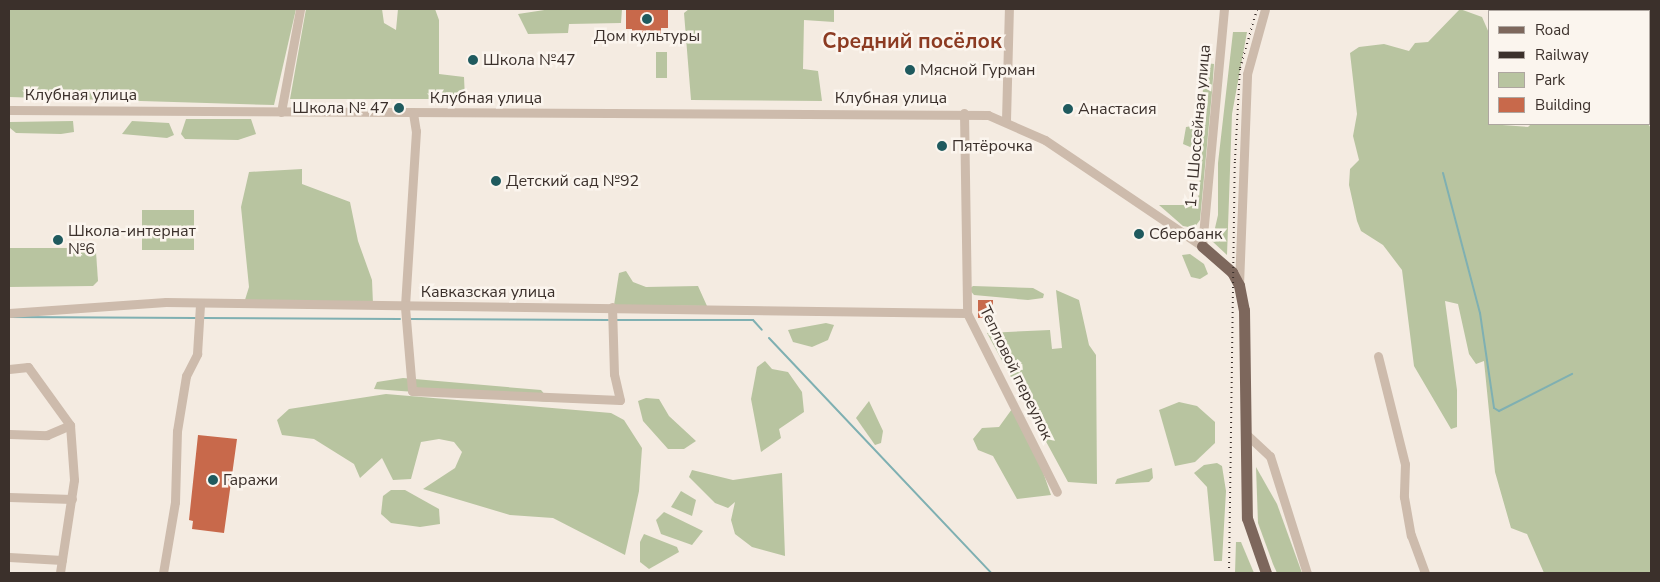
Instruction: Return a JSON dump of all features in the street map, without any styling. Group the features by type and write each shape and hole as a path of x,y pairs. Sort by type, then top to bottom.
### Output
{"main road":[{"path":"1202,246 1232,272 1239,285 1244,310 1247,518 1266,573"}],"street":[{"path":"281,112 300,9"},
{"path":"1009,9 1006,120 1080,162 1202,246"},
{"name":"1-я Шоссейная улица","path":"1202,246 1224,9"},
{"path":"1239,285 1247,74 1265,9"},
{"name":"Клубная улица","path":"9,110 413,113 964,113 1006,120"},
{"path":"413,113 416,131 404,307 412,391 620,400 614,374 612,310"},
{"name":"Тепловой переулок","path":"964,113 967,313 1058,492"},
{"name":"Кавказская улица","path":"9,313 135,303 200,308 404,307 967,313"},
{"path":"163,573 176,502 178,424 186,376 197,354 200,308"},
{"path":"1378,356 1405,464 1404,497 1411,535 1425,573"},
{"path":"9,369 28,368 70,425 75,447 72,499 60,573"},
{"path":"9,434 47,435 70,425"},
{"path":"1245,433 1270,456 1306,573"},
{"path":"9,497 72,499"},
{"path":"9,557 62,560"}],"green space":[{"path":"9,9 296,9 274,105 9,97"},
{"path":"306,9 382,9 384,23 396,30 398,9 435,9 439,20 439,74 464,77 465,99 290,99"},
{"path":"551,9 622,9 621,23 569,24 568,33 528,34 518,14"},
{"path":"689,9 834,9 834,22 804,20 803,69 818,71 822,101 691,100 684,13"},
{"path":"1460,9 1482,17 1488,31 1488,125 1528,127 1530,125 1649,125 1651,128 1651,573 1544,573 1527,534 1511,528 1495,472 1484,361 1476,364 1469,354 1458,304 1445,301 1457,390 1457,427 1451,429 1414,366 1402,270 1383,245 1361,231 1349,185 1350,169 1359,160 1353,136 1357,114 1350,53 1359,47 1384,44 1409,51 1415,43 1428,42"},
{"path":"1233,32 1247,32 1232,114 1227,255 1212,241 1218,215 1218,163"},
{"path":"656,52 667,52 667,78 656,78"},
{"path":"1206,63 1214,64 1212,92 1200,220 1194,228 1183,226 1159,205 1194,205 1198,201 1202,152 1183,144 1186,127 1199,125"},
{"path":"186,119 251,119 256,134 238,140 185,139 181,134"},
{"path":"73,121 74,132 61,134 16,133 10,128 10,122"},
{"path":"132,121 169,123 174,135 167,138 122,134"},
{"path":"302,169 302,184 350,202 358,241 372,280 373,304 244,303 249,287 241,207 249,172"},
{"path":"142,210 194,210 194,250 142,250"},
{"path":"9,248 92,248 96,252 98,281 93,286 9,287"},
{"path":"1190,254 1204,264 1208,274 1200,279 1191,277 1182,255"},
{"path":"626,271 633,282 646,287 698,286 707,306 614,305 619,273"},
{"path":"973,286 1033,288 1044,294 1043,298 1028,300 974,295 969,289"},
{"path":"1056,290 1079,300 1089,345 1096,355 1097,484 1068,482 987,333 1050,330 1052,349 1062,348"},
{"path":"826,323 834,325 828,340 812,347 793,342 788,330"},
{"path":"765,361 772,369 788,372 802,392 804,412 779,429 781,438 761,452 751,399 757,367"},
{"path":"403,378 541,390 551,402 374,389 377,382"},
{"path":"386,394 611,413 624,420 642,448 639,491 625,555 553,518 510,515 423,489 455,468 462,452 454,442 439,439 421,442 411,479 393,480 382,458 360,478 354,464 314,439 282,435 277,420 289,409"},
{"path":"646,398 659,399 669,416 696,441 684,449 668,449 643,421 638,401"},
{"path":"869,401 883,431 881,443 875,445 856,418"},
{"path":"1179,402 1197,406 1215,422 1215,443 1195,462 1175,466 1159,410"},
{"path":"1012,409 1036,452 1051,495 1017,499 993,456 978,450 973,439 982,428 999,427"},
{"path":"1217,463 1222,466 1226,491 1222,561 1214,561 1207,487 1194,473 1204,465"},
{"path":"1256,467 1277,504 1302,573 1277,573 1273,564 1258,523"},
{"path":"1152,468 1153,478 1149,482 1115,484 1117,479"},
{"path":"692,470 733,480 782,473 785,556 752,547 735,534 731,520 735,502 728,508 715,503 689,477"},
{"path":"391,490 405,490 439,509 440,524 420,527 391,523 381,514 383,496"},
{"path":"681,491 696,500 692,516 671,507"},
{"path":"664,512 703,531 692,545 661,534 656,520"},
{"path":"644,534 677,547 679,552 649,569 640,562 640,542"},
{"path":"1236,542 1241,542 1254,573 1235,573"}],"building":[{"name":"Дом культуры","path":"626,9 668,9 668,28 661,28 661,38 632,38 632,29 626,29"},
{"path":"978,300 993,300 993,318 978,318"},
{"name":"Гаражи","path":"198,435 237,439 224,533 192,529 193,521 189,520"}],"waterway":[{"path":"1443,173 1480,313 1494,408 1499,411 1572,374"},
{"path":"9,317 195,318"},
{"path":"203,318 400,319"},
{"path":"411,319 608,320"},
{"path":"616,320 753,320 762,330"},
{"path":"769,338 991,573"}],"railway":[{"path":"1229,573 1235,160 1240,68 1257,9"}],"place":[{"name":"Дом культуры","path":"647,19"},
{"name":"Школа №47","path":"473,60"},
{"name":"Мясной Гурман","path":"910,70"},
{"name":"Школа № 47","path":"399,108"},
{"name":"Анастасия","path":"1068,109"},
{"name":"Пятёрочка","path":"942,146"},
{"name":"Детский сад №92","path":"496,181"},
{"name":"Сбербанк","path":"1139,234"},
{"name":"Школа-интернат №6","path":"58,240"},
{"name":"Гаражи","path":"213,480"}],"district":[{"name":"Средний посёлок","path":"912,41"}]}
